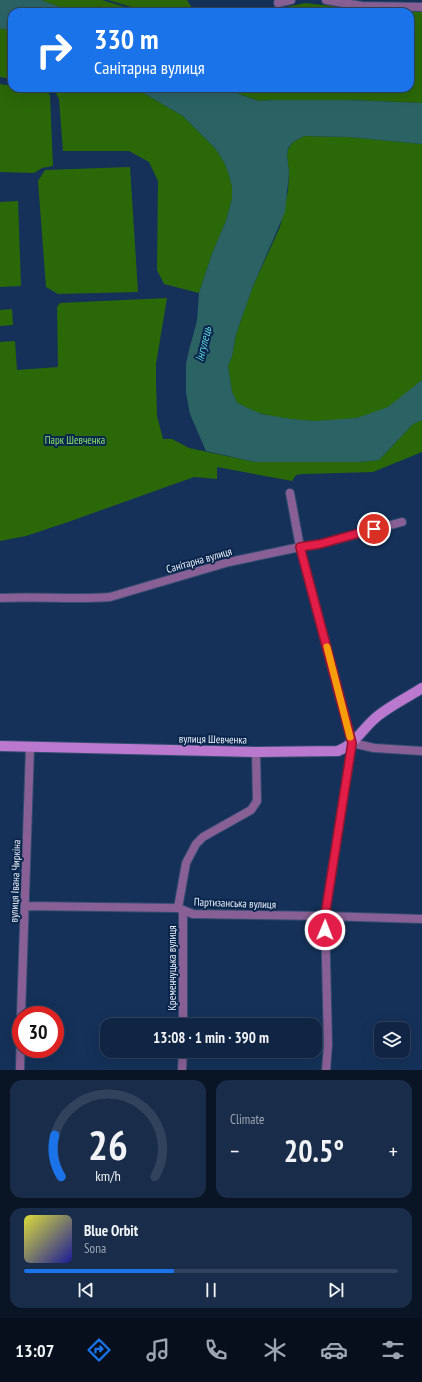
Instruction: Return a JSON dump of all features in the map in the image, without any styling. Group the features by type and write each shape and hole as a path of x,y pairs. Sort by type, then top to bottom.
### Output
{"main road":[{"path":"352,743 379,715 422,688"},
{"name":"вулиця Шевченка","path":"0,746 256,752 338,751 346,748 352,743"}],"street":[{"path":"278,3 290,0"},
{"path":"326,0 362,6 422,7"},
{"path":"290,493 300,547 352,743 325,916 328,1044 326,1070"},
{"name":"Санітарна вулиця","path":"0,598 110,597 229,562 320,544 402,522"},
{"path":"352,743 374,748 422,751"},
{"name":"вулиця Івана Чиркіна","path":"22,1006 30,747"},
{"name":"Кременчуцька вулиця","path":"183,1018 181,909 186,863 196,844 203,837 251,810 257,801 256,752"},
{"name":"Партизанська вулиця","path":"25,906 181,909 193,914 422,918"},
{"path":"20,1058 20,1070"},
{"path":"182,1070 183,1058"}],"green space":[{"path":"41,0 102,0 128,8 62,8"},
{"path":"108,0 187,0 192,8 135,8"},
{"path":"305,3 349,8 286,8"},
{"path":"414,11 422,11 422,103 349,100 259,101 236,92 414,92"},
{"path":"0,28 8,30 8,78 0,77"},
{"path":"0,84 8,85 8,92 48,92 50,96 53,166 42,168 34,173 0,172"},
{"path":"55,92 142,92 183,116 215,148 224,162 228,172 232,186 232,199 226,221 212,254 199,293 164,284 157,270 158,181 149,162 129,151 63,151 59,99"},
{"path":"304,136 349,137 422,144 422,380 388,407 374,413 343,420 309,421 277,417 259,413 237,403 232,392 228,366 232,356 236,334 253,286 280,227 288,191 288,149 293,142"},
{"path":"130,167 138,292 58,294 46,287 38,181 45,170"},
{"path":"18,201 21,286 0,287 0,202"},
{"name":"Парк Шевченка","path":"167,298 156,364 157,416 163,439 172,439 189,448 255,462 359,462 379,460 413,424 422,420 422,452 373,472 303,474 296,475 292,481 217,467 217,479 194,477 26,536 0,541 0,342 15,341 17,370 58,367 57,307 60,303"},
{"path":"12,309 13,325 0,326 0,310"}],"water":[{"path":"0,0 41,0 62,8 8,8 8,30 0,28"},
{"name":"Інгулець","path":"142,92 236,92 259,101 349,100 422,103 422,144 349,137 304,136 293,142 288,148 287,155 289,173 285,212 253,286 236,334 232,356 228,366 232,392 237,403 261,414 314,421 357,418 388,407 422,380 422,420 413,424 379,460 359,462 255,462 206,451 190,414 186,393 186,364 197,321 199,293 212,254 226,221 232,199 232,186 224,162 215,148 183,116"}],"slow traffic":[{"path":"327,647 350,737"}],"route":[{"path":"325,930 325,916 352,743 300,547 320,544 374,529"}]}
